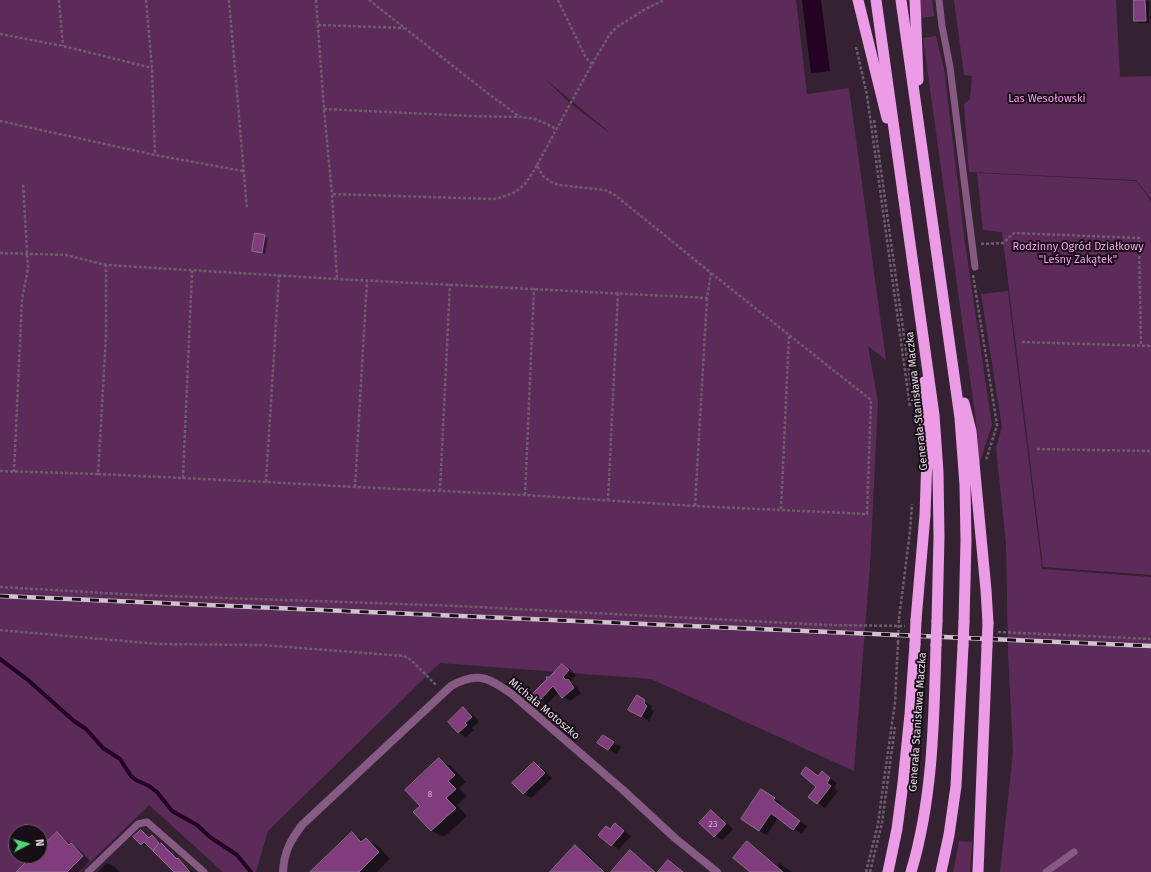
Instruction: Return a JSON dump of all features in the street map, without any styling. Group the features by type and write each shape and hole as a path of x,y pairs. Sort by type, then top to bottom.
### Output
{"highway":[{"path":"858,0 900,169"},
{"name":"Generała Stanisława Maczka","path":"876,0 934,415 938,472 939,537 937,621 930,769 922,829 911,872"},
{"path":"901,0 960,418 965,485 966,541 964,622 956,786 949,835 941,872"},
{"path":"915,0 920,142"},
{"path":"888,872 897,829 910,714 915,644 911,623 924,515 927,456 923,404 924,347"},
{"path":"951,354 971,431 989,627 978,872"}],"street":[{"name":"Michała Motoszko","path":"283,872 286,850 291,839 302,825 444,692 461,681 472,677 484,678 504,688 623,790 676,839 717,872"}],"lane":[{"path":"938,0 950,67 975,267"},
{"path":"88,872 138,824 147,822 204,872"},
{"path":"1046,872 1074,852"}],"path":[{"path":"59,0 63,46"},
{"path":"146,0 152,68 155,155"},
{"path":"229,0 247,209"},
{"path":"316,0 332,194 337,279"},
{"path":"369,0 490,95 521,117"},
{"path":"558,0 586,56 592,64"},
{"path":"332,194 494,199 510,195 522,188 537,165 570,103 610,34 647,8 664,0"},
{"path":"318,24 404,28"},
{"path":"0,34 63,46 152,68"},
{"path":"854,41 867,95 910,410"},
{"path":"859,43 871,94 914,408"},
{"path":"324,109 521,117 535,119 556,130"},
{"path":"0,121 155,155 243,171"},
{"path":"0,471 266,482 867,514 871,400 710,273 615,195 605,190 559,185 551,182 543,176 537,165"},
{"path":"14,472 22,299 28,269 23,183"},
{"path":"972,244 1003,244 1014,232 1140,238 1141,345"},
{"path":"0,253 66,255 106,265 192,271 707,298"},
{"path":"98,474 106,337 106,265"},
{"path":"975,267 973,276 997,425 985,462"},
{"path":"183,478 192,271"},
{"path":"695,506 707,298 710,273"},
{"path":"266,482 279,275"},
{"path":"355,487 367,280"},
{"path":"440,491 450,284"},
{"path":"524,495 534,288"},
{"path":"608,501 618,293"},
{"path":"781,510 789,335"},
{"path":"1022,342 1151,346"},
{"path":"1036,449 1151,451"},
{"path":"866,872 878,824 894,703 899,619 910,531 912,502"},
{"path":"0,587 139,595 473,607 827,625 911,623"},
{"path":"989,627 1151,639"},
{"path":"0,630 158,644 262,645 404,656 444,692"},
{"path":"870,872 882,823 900,682"}],"green space":[{"path":"0,0 796,0 807,94 849,88 886,360 868,346 878,402 870,565 854,771 651,679 440,663 268,831 256,872 223,872 149,805 80,872 0,872","holes":["545,79 608,131 570,103"]},
{"path":"921,0 932,0 934,16 921,18"},
{"name":"Las Wesołowski","path":"954,0 1116,0 1120,77 1151,76 1151,199 1136,180 969,172 964,104 970,99 972,76 964,75"},
{"path":"936,36 944,68 965,243 992,425 979,465 977,429 923,38"},
{"name":"Rodzinny Ogród Działkowy \"Leśny Zakątek\"","path":"977,173 1136,181 1151,201 1151,575 1043,567 1002,232 983,230"},
{"path":"1008,291 1042,569 1151,577 1151,872 1000,872 1013,752 1008,653 1006,544 996,448 1002,427 981,294"},
{"path":"959,841 972,842 970,872 953,872"}],"shaded area":[{"path":"802,0 821,0 830,71 811,73"}],"building":[{"path":"1134,0 1145,0 1146,21 1134,21"},
{"path":"255,233 265,235 262,253 252,251"},
{"path":"562,664 569,670 563,677 566,680 568,679 574,688 562,698 553,686 539,701 532,694 547,679 546,677 549,677"},
{"path":"637,695 645,700 644,703 647,706 641,717 628,710"},
{"path":"463,707 472,717 465,723 467,725 458,733 448,722"},
{"path":"603,735 614,742 608,750 597,743"},
{"path":"439,758 455,775 448,781 456,789 446,798 456,808 431,831 413,812 420,806 405,790"},
{"path":"534,762 545,773 523,794 512,783"},
{"path":"806,767 818,776 822,771 830,778 827,783 831,786 817,804 808,797 816,787 801,774"},
{"path":"761,789 775,798 773,800 800,821 793,830 771,813 759,831 741,819"},
{"path":"711,810 726,824 714,837 699,823"},
{"path":"615,823 624,831 611,846 598,835 606,826 610,829"},
{"path":"141,830 149,838 152,835 159,843 153,851 144,842 141,845 133,837"},
{"path":"57,832 69,845 71,843 83,856 67,872 16,872 24,864 48,864 48,841"},
{"path":"352,832 361,842 366,838 379,852 359,872 310,872"},
{"path":"747,841 783,872 750,872 733,858"},
{"path":"161,843 177,859 178,858 190,872 174,872 153,851"},
{"path":"575,845 604,872 550,872"},
{"path":"630,850 655,872 611,872"},
{"path":"668,860 683,872 658,872"}],"waterway":[{"path":"0,659 28,680 74,721 86,729 103,748 120,759 131,776 157,792 172,811 197,825 210,837 237,855 251,872"}],"railway":[{"path":"0,596 1151,646"}]}
